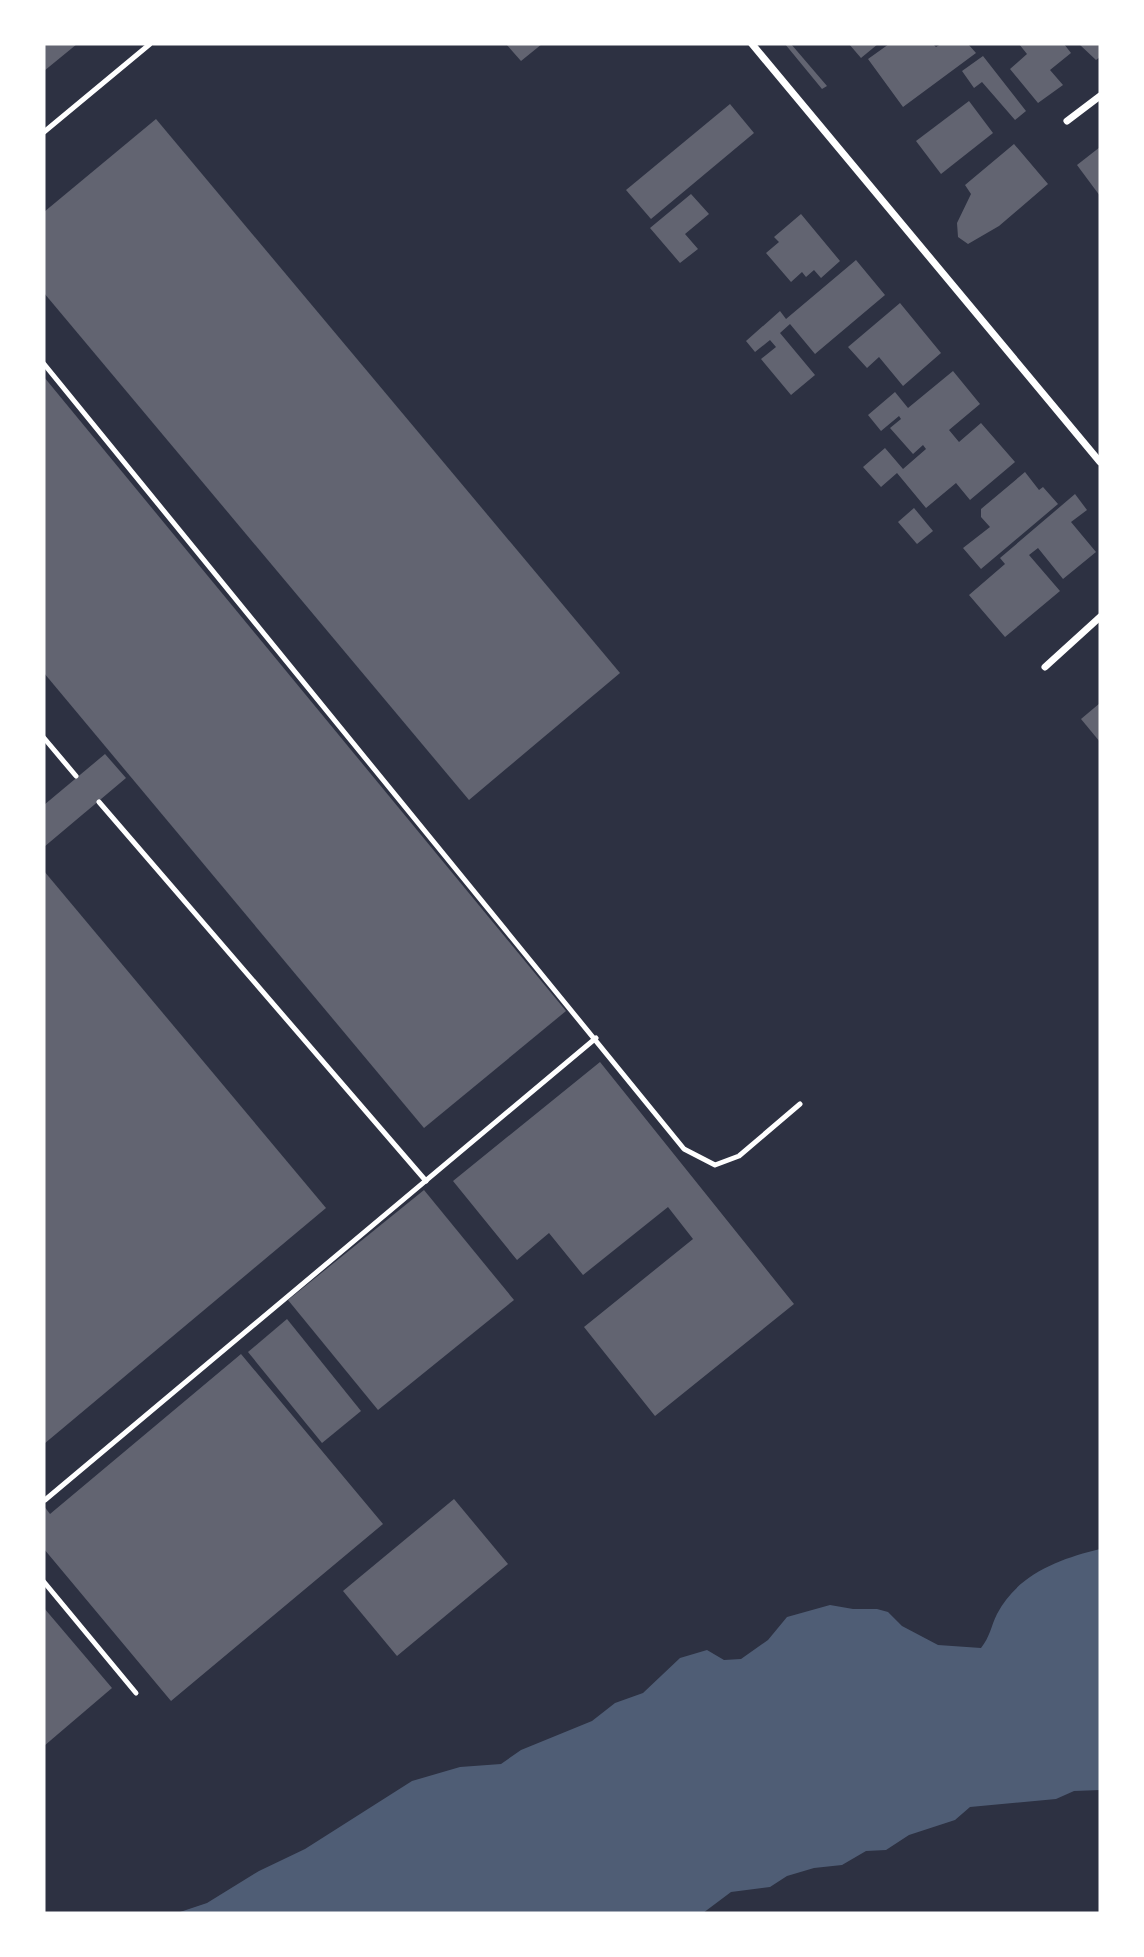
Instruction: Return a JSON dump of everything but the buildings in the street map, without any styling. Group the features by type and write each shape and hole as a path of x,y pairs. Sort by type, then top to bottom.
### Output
{"street":[{"path":"752,44 1100,462"},
{"path":"1067,121 1100,96"},
{"path":"1045,667 1100,617"}],"lane":[{"path":"44,132 150,44"},
{"path":"44,364 684,1149 715,1165 739,1156 800,1104"},
{"path":"44,738 76,776"},
{"path":"99,802 426,1181"},
{"path":"45,1500 596,1038"},
{"path":"44,1582 136,1693"}],"water":[{"path":"1100,1549 1100,1790 1074,1791 1056,1799 970,1807 955,1820 909,1835 886,1850 866,1851 842,1865 814,1868 787,1876 770,1887 731,1892 703,1913 177,1913 207,1903 259,1871 305,1849 412,1781 460,1767 501,1764 521,1750 592,1721 615,1703 643,1693 680,1658 707,1650 724,1660 741,1659 768,1640 787,1617 830,1605 888,1612 902,1626 938,1645 981,1648 1006,1600 1028,1578 1055,1563"}]}
